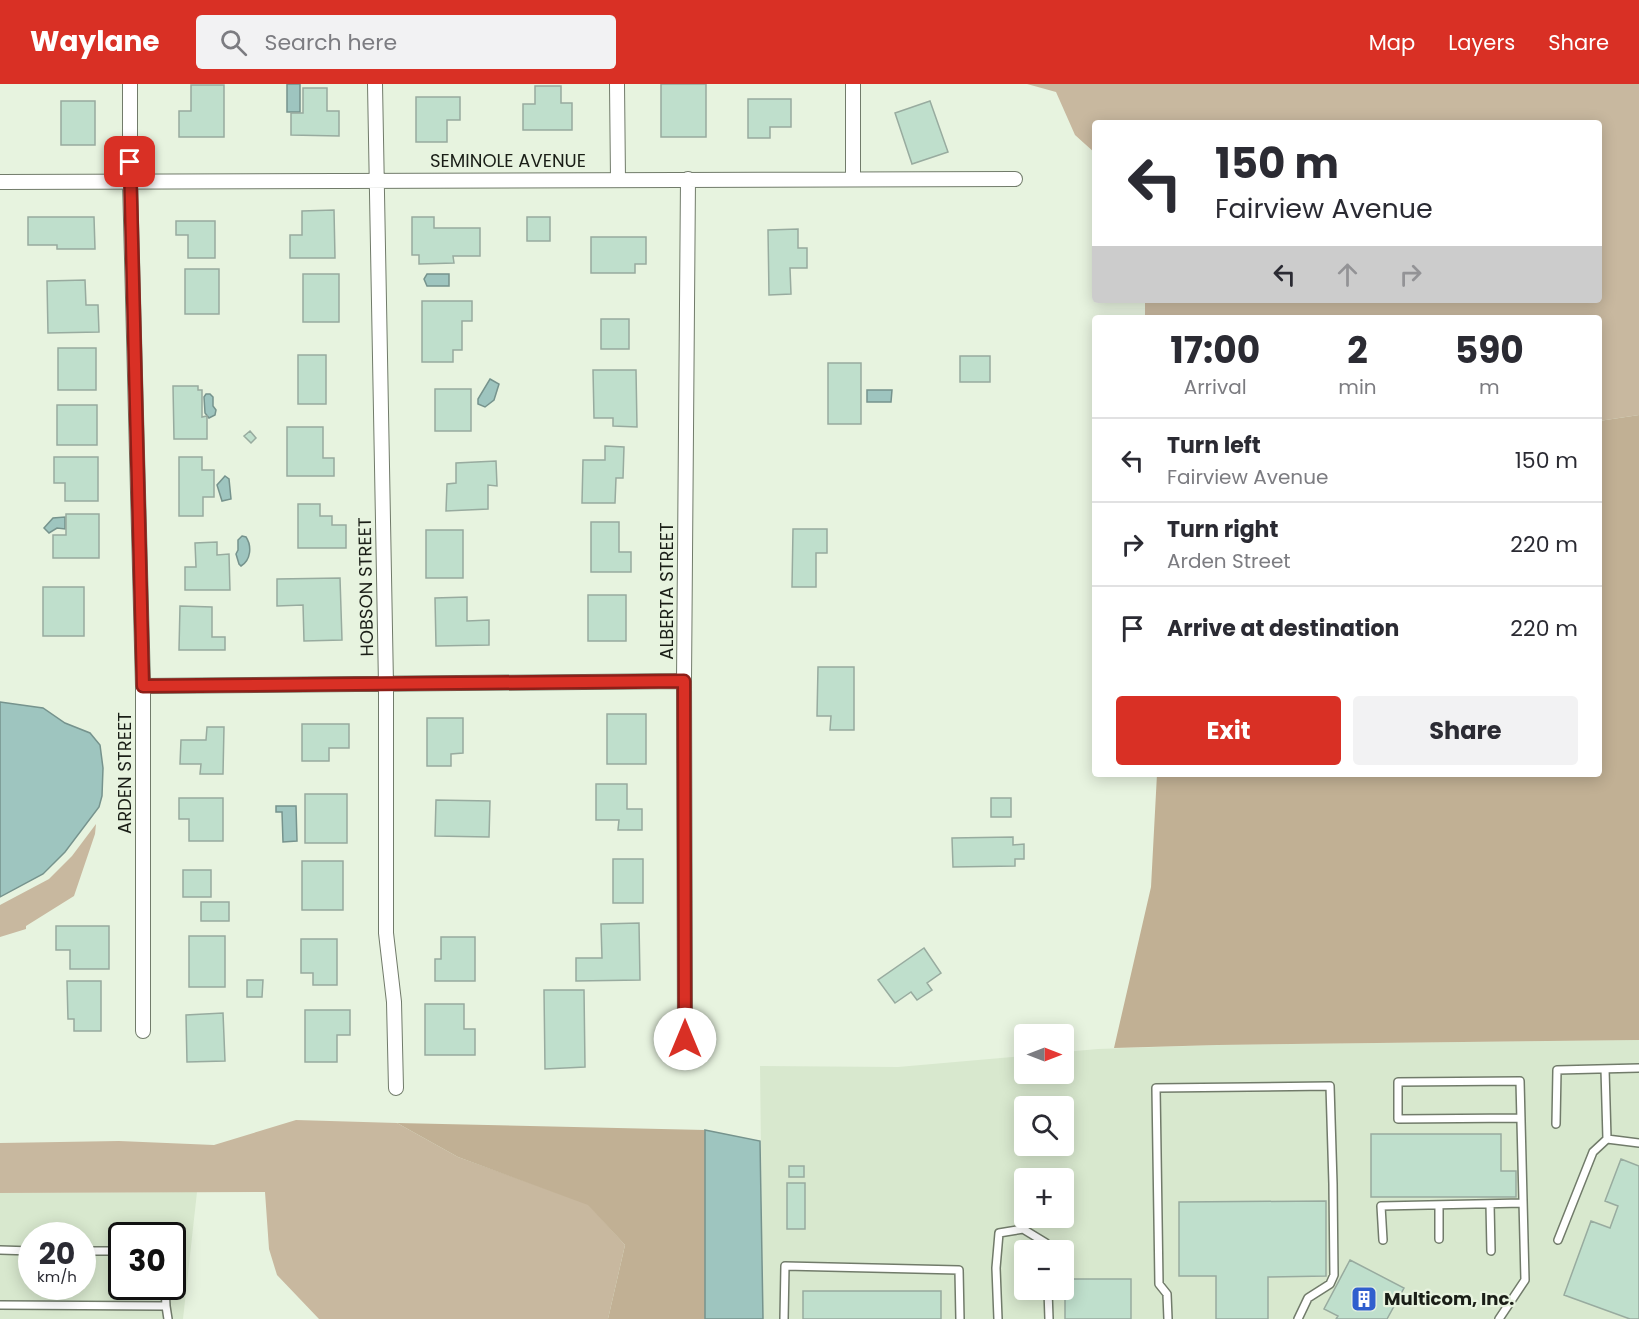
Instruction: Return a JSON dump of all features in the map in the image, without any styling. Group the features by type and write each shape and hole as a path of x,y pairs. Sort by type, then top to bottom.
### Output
{"street":[{"name":"ARDEN STREET","path":"130,84 130,181 143,686 143,1031"},
{"name":"HOBSON STREET","path":"375,84 386,685 386,933 394,1002 396,1088"},
{"path":"617,84 618,179"},
{"path":"853,84 853,179"},
{"name":"ALBERTA STREET","path":"685,1039 684,681 688,179"},
{"name":"SEMINOLE AVENUE","path":"0,182 1015,179"},
{"path":"143,686 684,681"}],"lane":[{"path":"1556,1124 1557,1070 1639,1068"},
{"path":"1558,1240 1593,1152 1608,1138 1605,1069"},
{"path":"1502,1318 1525,1280 1521,1118 1520,1081 1398,1082 1398,1119 1521,1118"},
{"path":"1168,1319 1167,1294 1159,1284 1156,1088 1330,1086 1334,1275 1330,1284 1308,1298 1298,1319"},
{"path":"1608,1138 1639,1143"},
{"path":"1383,1240 1381,1206 1523,1203"},
{"path":"1490,1204 1491,1251"},
{"path":"1439,1205 1439,1239"},
{"path":"998,1319 996,1268 999,1233 1023,1229 1041,1240"},
{"path":"0,1251 18,1251"},
{"path":"784,1319 785,1266 959,1270 960,1319"},
{"path":"166,1300 168,1319"},
{"path":"1048,1300 1049,1319"},
{"path":"0,1305 166,1306"}],"shaded area":[{"path":"1027,84 1639,84 1639,415 1602,421 1602,315 1145,315 1145,303 1602,303 1602,120 1092,120 1092,150 1075,135 1056,92"},
{"path":"1639,415 1639,1040 1114,1048 1151,887 1157,777 1602,777 1602,421"},
{"path":"96,824 95,834 74,896 26,926 26,929 0,937 0,905 49,879 72,856"},
{"path":"1639,1040 1639,1319 763,1319 760,1066 898,1067 1014,1057 1014,1084 1074,1084 1074,1051 1217,1045"},
{"path":"296,1120 397,1123 458,1157 588,1204 625,1245 608,1319 319,1319 277,1275 269,1249 265,1192 0,1193 0,1143 119,1141 214,1145"},
{"path":"397,1123 705,1130 705,1319 608,1319 625,1245 588,1205 458,1157"},
{"path":"197,1192 186,1292 186,1222 108,1222 108,1300 185,1300 183,1319 0,1319 0,1193"}],"water":[{"path":"287,84 300,84 300,112 287,112"},
{"path":"427,274 449,274 449,286 427,286 424,279"},
{"path":"490,379 499,384 494,400 485,407 478,404 478,399"},
{"path":"867,390 892,390 891,402 867,402"},
{"path":"206,394 213,397 213,406 216,410 215,415 209,418 205,413 204,397"},
{"path":"225,476 229,479 231,499 222,501 217,485"},
{"path":"65,517 65,529 57,528 49,533 44,528 53,518"},
{"path":"242,536 246,537 250,549 249,557 241,566 236,554 238,540"},
{"path":"0,702 43,708 65,723 90,733 100,745 103,768 102,796 99,807 65,852 43,874 0,897"},
{"path":"276,806 296,806 297,841 283,842 282,812 276,812"},
{"path":"705,1130 760,1141 763,1319 705,1319"}],"building":[{"path":"661,84 706,84 706,137 661,137"},
{"path":"191,85 224,85 224,137 179,137 179,111 191,111"},
{"path":"535,86 561,86 561,103 572,103 572,130 523,130 523,104 535,104"},
{"path":"303,88 327,88 327,111 339,111 339,136 291,135 291,113 303,113"},
{"path":"416,97 460,97 460,120 447,120 447,142 416,142"},
{"path":"748,99 791,99 791,127 770,127 770,138 748,138"},
{"path":"61,101 95,101 95,145 61,145"},
{"path":"930,101 948,152 912,164 895,113"},
{"path":"334,210 335,258 290,258 290,235 302,235 302,211"},
{"path":"28,217 94,217 95,249 57,249 57,245 28,245"},
{"path":"412,217 434,217 434,228 480,228 480,256 453,256 454,263 419,264 419,255 412,255"},
{"path":"527,217 550,217 550,241 527,241"},
{"path":"176,221 215,221 215,258 188,258 188,235 176,235"},
{"path":"798,229 798,248 807,248 807,268 790,268 791,294 769,295 768,230"},
{"path":"591,237 646,237 646,264 635,264 635,273 591,273"},
{"path":"185,269 219,269 219,314 185,314"},
{"path":"303,274 339,274 339,322 303,322"},
{"path":"85,280 86,305 98,305 99,332 48,333 47,281"},
{"path":"422,301 472,301 472,321 462,321 462,350 453,350 453,362 422,362"},
{"path":"601,319 629,319 629,349 601,349"},
{"path":"58,348 96,348 96,390 58,390"},
{"path":"298,355 326,355 326,404 298,404"},
{"path":"960,356 990,356 990,382 960,382"},
{"path":"828,363 861,363 861,424 828,424"},
{"path":"593,370 636,370 637,427 613,426 613,418 594,418"},
{"path":"173,386 198,386 198,390 202,390 202,417 207,416 207,439 174,439"},
{"path":"435,389 471,389 471,431 435,431"},
{"path":"57,405 97,405 97,445 57,445"},
{"path":"287,427 323,427 323,458 334,458 334,476 287,476"},
{"path":"250,431 256,438 251,443 244,436"},
{"path":"605,446 624,447 623,478 616,478 615,503 582,503 583,460 605,460"},
{"path":"54,457 98,457 98,501 65,501 65,483 54,483"},
{"path":"179,457 202,457 202,470 214,470 214,497 203,497 203,516 179,516"},
{"path":"496,461 497,486 488,485 488,509 446,511 447,484 456,483 456,463"},
{"path":"298,504 320,504 320,516 332,516 332,525 346,525 346,548 298,548"},
{"path":"66,514 99,514 99,558 53,558 53,535 66,535"},
{"path":"591,522 619,522 619,552 631,552 631,572 591,572"},
{"path":"793,529 827,529 827,553 816,553 816,587 792,587"},
{"path":"426,530 463,530 463,578 426,578"},
{"path":"217,542 217,555 229,554 230,590 185,590 185,567 196,567 195,543"},
{"path":"340,578 342,640 304,641 303,605 277,606 277,579"},
{"path":"43,587 84,587 84,636 43,636"},
{"path":"588,595 626,595 626,641 588,641"},
{"path":"467,597 467,621 489,620 489,645 436,646 435,598"},
{"path":"180,606 212,607 212,637 225,637 225,650 179,650"},
{"path":"818,667 854,667 854,730 830,730 831,716 817,716"},
{"path":"607,714 646,714 646,764 607,764"},
{"path":"427,718 463,718 463,753 451,754 451,766 427,766"},
{"path":"302,724 349,724 349,748 329,748 329,761 302,761"},
{"path":"207,727 224,727 223,774 200,774 201,764 180,764 181,740 206,740"},
{"path":"596,784 627,784 627,809 642,809 642,830 618,830 619,820 596,820"},
{"path":"305,794 347,794 347,843 305,843"},
{"path":"179,798 223,798 223,841 189,841 189,819 179,819"},
{"path":"991,798 1011,798 1011,817 991,817"},
{"path":"436,800 490,801 489,837 435,836"},
{"path":"1013,837 1013,845 1024,844 1024,859 1015,859 1015,866 953,867 952,838"},
{"path":"613,859 643,859 643,903 613,903"},
{"path":"302,861 343,861 343,910 302,910"},
{"path":"183,870 211,870 211,897 183,897"},
{"path":"201,902 229,902 229,921 201,921"},
{"path":"639,923 640,980 576,981 576,958 602,958 601,924"},
{"path":"56,926 109,926 109,969 70,969 70,950 56,950"},
{"path":"189,936 225,936 225,987 189,987"},
{"path":"441,937 475,937 475,981 435,981 435,959 441,959"},
{"path":"301,939 337,939 337,985 313,985 313,973 301,973"},
{"path":"924,948 941,973 927,983 932,990 917,1000 911,992 895,1003 878,980"},
{"path":"247,980 263,980 262,997 247,997"},
{"path":"67,981 101,981 101,1031 74,1031 74,1019 68,1019"},
{"path":"544,990 584,990 585,1067 545,1069"},
{"path":"425,1004 464,1004 464,1029 475,1029 475,1055 425,1055"},
{"path":"305,1010 350,1010 350,1035 337,1035 337,1062 305,1062"},
{"path":"223,1013 225,1061 187,1062 186,1015"},
{"path":"1371,1134 1501,1134 1501,1171 1516,1171 1516,1197 1371,1197"},
{"path":"1621,1159 1639,1166 1639,1319 1630,1319 1564,1295 1591,1221 1610,1228 1618,1206 1605,1201"},
{"path":"789,1166 804,1166 804,1177 789,1177"},
{"path":"787,1183 805,1183 805,1229 787,1229"},
{"path":"1326,1201 1326,1276 1268,1277 1268,1319 1216,1319 1216,1276 1179,1276 1179,1202"},
{"name":"Multicom, Inc.","path":"1350,1260 1404,1288 1387,1319 1336,1319 1338,1316 1324,1309"},
{"path":"1074,1279 1131,1279 1131,1319 1065,1319 1065,1300 1074,1300"},
{"path":"803,1291 941,1291 941,1319 803,1319"}],"place":[{"name":"Multicom, Inc.","path":"1364,1299"}],"route":[{"path":"130,162 143,686 684,681 685,1039"}]}
